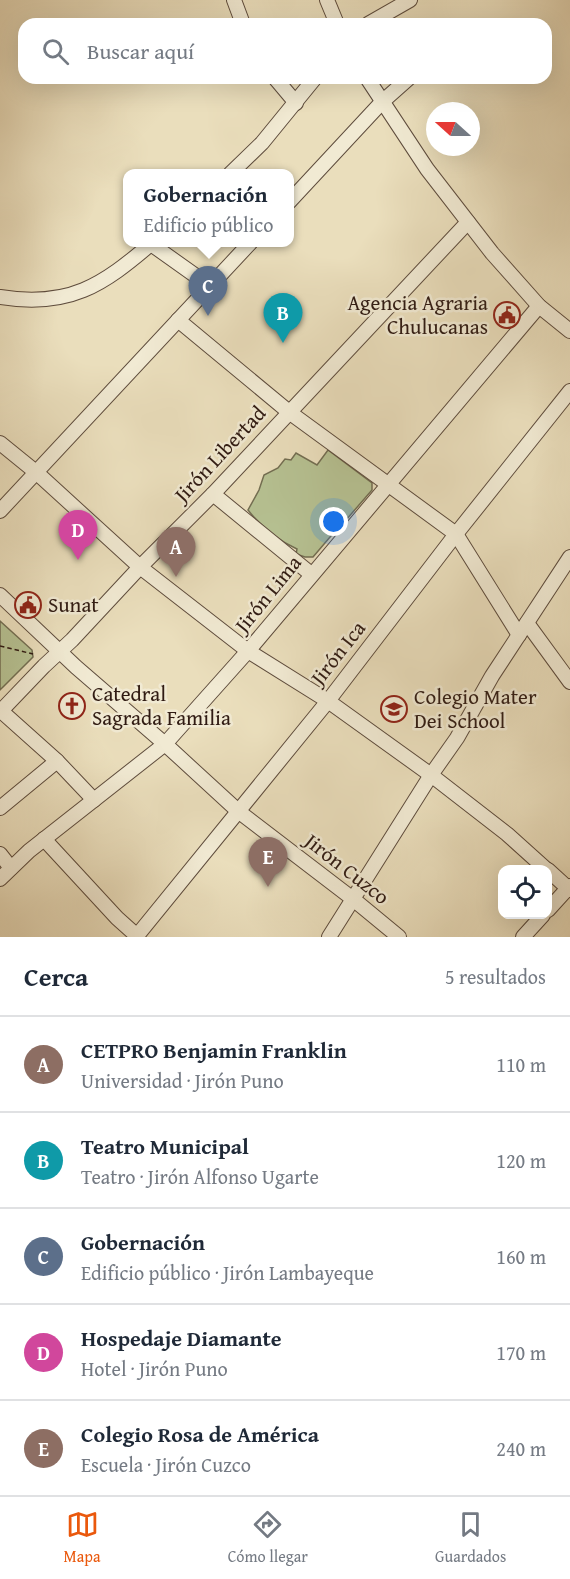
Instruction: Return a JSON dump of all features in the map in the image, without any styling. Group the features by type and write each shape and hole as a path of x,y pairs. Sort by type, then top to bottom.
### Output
{"street":[{"path":"234,0 241,18"},
{"path":"327,0 334,18"},
{"path":"379,18 411,0"},
{"path":"280,84 296,103"},
{"path":"235,169 262,143 310,84"},
{"path":"372,84 427,169 492,253 539,306 570,331"},
{"path":"294,197 382,102 402,84"},
{"name":"Jirón Libertad","path":"0,711 213,494 468,222"},
{"path":"0,297 44,301 81,291 109,278 147,247"},
{"path":"157,247 210,286"},
{"path":"0,511 247,247"},
{"name":"Jirón Lima","path":"0,879 44,839 165,744 248,651 539,306"},
{"path":"178,320 289,412 456,534 523,629 570,682"},
{"name":"Jirón Ica","path":"137,937 328,701 456,534 570,391"},
{"path":"0,443 37,473 140,567 248,651 328,701 431,775 507,834 541,865"},
{"path":"213,494 311,574"},
{"path":"329,937 431,775 457,738 492,676 570,557"},
{"name":"Jirón Cuzco","path":"0,595 238,811 399,937"},
{"path":"0,711 57,760 94,800"},
{"path":"0,808 57,760"},
{"path":"44,839 137,937"},
{"path":"0,854 11,868"},
{"path":"552,874 569,888 552,906"},
{"path":"523,937 539,919"}],"path":[{"path":"0,646 33,654"}],"green space":[{"path":"328,450 372,483 372,490 346,520 341,516 332,526 336,530 313,557 305,557 296,554 297,549 270,533 248,510 264,475 278,468 285,459 291,460 296,453 317,465"},
{"path":"0,621 32,650 33,657 0,690"}],"place":[{"name":"Agencia Agraria Chulucanas","path":"507,315"},
{"name":"Gobernación","path":"208,316"},
{"name":"Teatro Municipal","path":"283,343"},
{"name":"Hospedaje Diamante","path":"78,560"},
{"name":"CETPRO Benjamin Franklin","path":"176,577"},
{"name":"Sunat","path":"28,605"},
{"name":"Catedral Sagrada Familia","path":"72,706"},
{"name":"Colegio Mater Dei School","path":"394,709"},
{"name":"Colegio Rosa de América","path":"268,887"}]}
